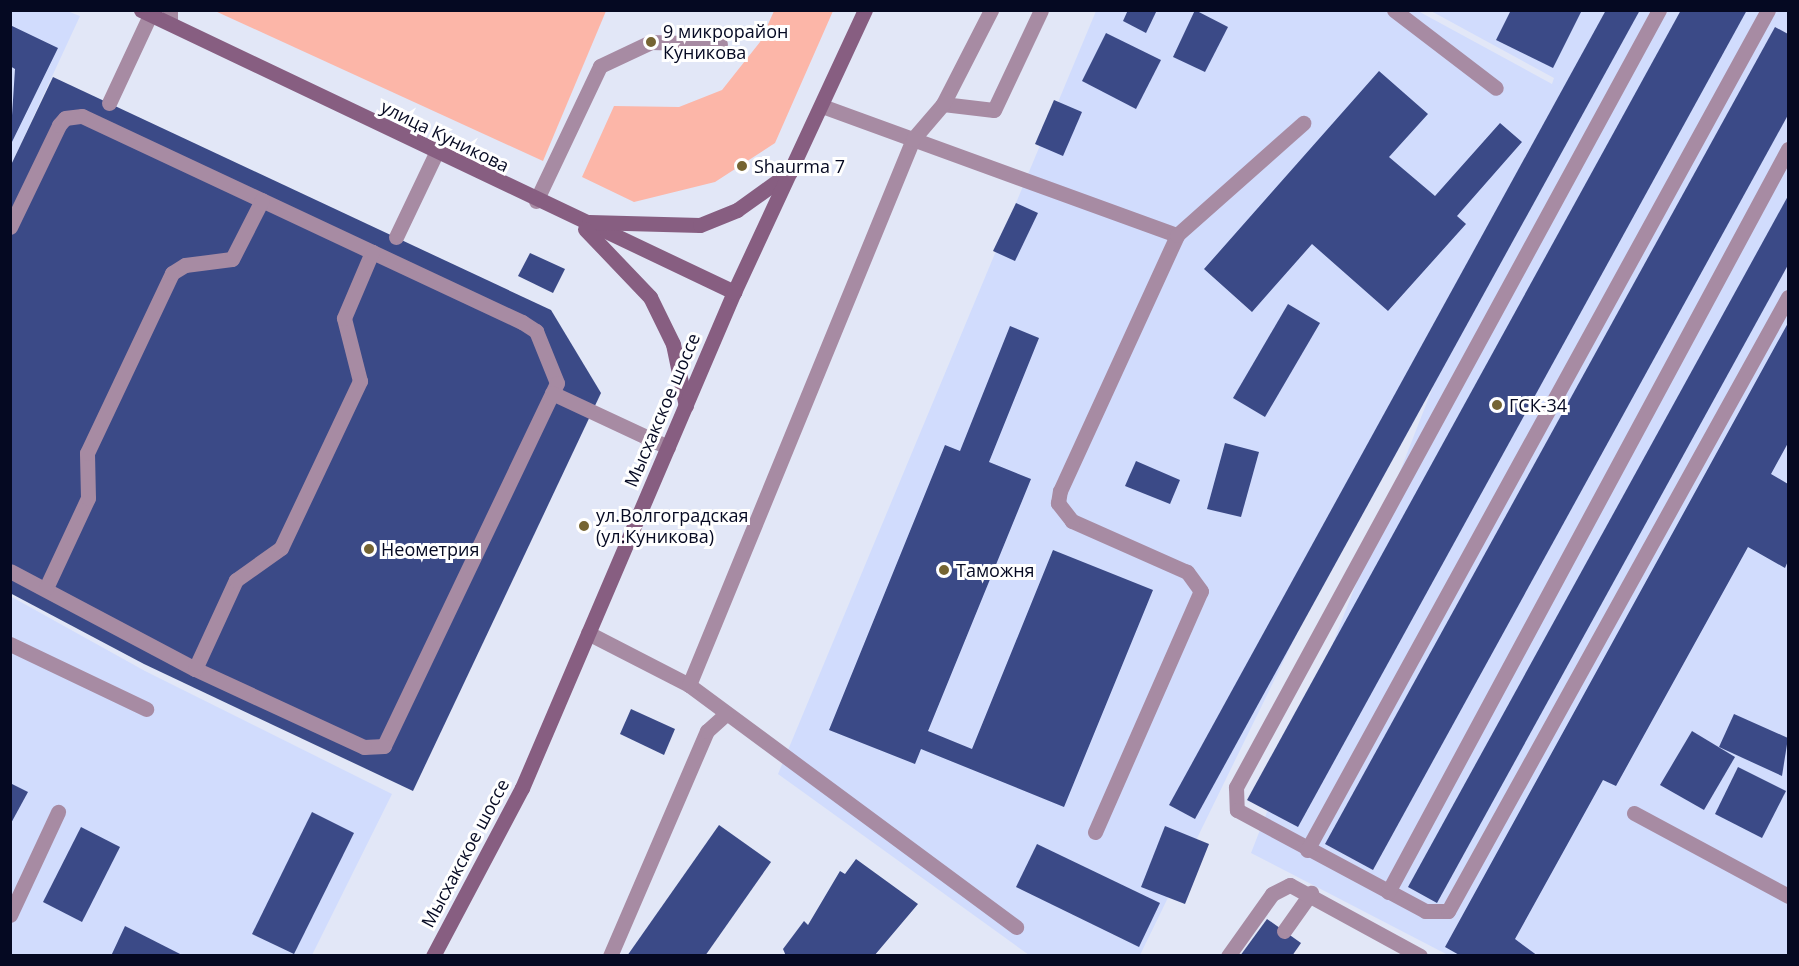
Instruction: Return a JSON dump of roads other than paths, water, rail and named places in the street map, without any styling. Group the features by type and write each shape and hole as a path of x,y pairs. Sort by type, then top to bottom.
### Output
{"street":[{"name":"Мысхакское шоссе","path":"434,956 522,788 734,292 865,10"},
{"name":"улица Куникова","path":"146,13 170,17 436,153 577,222 734,292"},
{"path":"577,222 699,225 737,210 791,171"},
{"path":"577,222 650,297 673,344 686,406"}],"lane":[{"path":"688,684 913,139 943,104 991,10"},
{"path":"943,104 994,110 1041,10"},
{"path":"1394,10 1496,88"},
{"path":"1659,10 1236,787 1233,799 1246,819 1388,892 1437,914 1456,902 1788,297"},
{"path":"1307,850 1768,10"},
{"path":"109,103 146,13"},
{"path":"536,201 600,66 651,42 720,44"},
{"path":"822,106 1177,235"},
{"path":"10,227 59,125 74,115 262,200 536,331 557,383 384,746 364,747 195,669 46,588 10,571"},
{"path":"1095,832 1201,591 1187,572 1072,521 1058,503 1177,235 1303,123"},
{"path":"1388,892 1788,149"},
{"path":"396,237 436,153"},
{"path":"46,588 88,498 87,453 172,273 185,265 232,259 262,200"},
{"path":"195,669 236,580 281,548 360,381 344,318 372,252"},
{"path":"552,393 668,447"},
{"path":"588,633 688,684 1016,927"},
{"path":"10,644 146,709"},
{"path":"610,956 707,731 726,714"},
{"path":"10,915 58,812"},
{"path":"1634,813 1788,896"},
{"path":"1228,956 1280,887 1311,893 1420,956"},
{"path":"1284,931 1311,893"}],"place":[{"name":"9 микрорайон Куникова","path":"651,42"},
{"name":"Shaurma 7","path":"742,166"},
{"name":"ГСК-34","path":"1497,405"},
{"name":"ул.Волгоградская (ул.Куникова)","path":"584,526"},
{"name":"Неометрия","path":"369,549"},
{"name":"Таможня","path":"944,570"}]}
